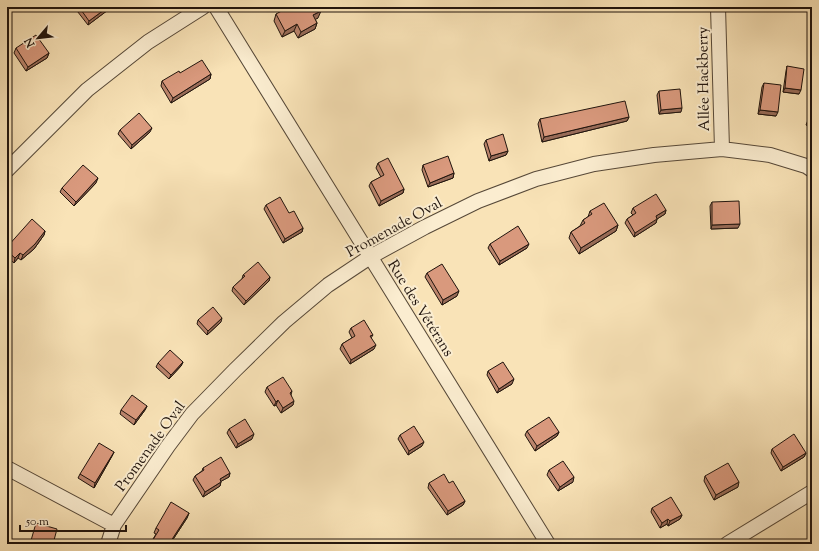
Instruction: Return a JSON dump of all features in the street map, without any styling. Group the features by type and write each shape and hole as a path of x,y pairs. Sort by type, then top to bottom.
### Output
{"street":[{"path":"7,170 87,90 148,42 203,7"},
{"name":"Rue des Vétérans","path":"216,7 548,544"},
{"name":"Allée Hackberry","path":"718,7 722,149"},
{"name":"Promenade Oval","path":"108,544 114,525 168,446 198,409 284,322 328,285 370,257 425,227 478,201 536,179 601,163 654,155 722,149 770,155 812,170"},
{"path":"7,468 114,525"},
{"path":"727,544 812,492"}],"building":[{"path":"79,7 108,7 89,21"},
{"path":"289,7 318,7 321,11 313,15 317,23 301,32 297,24 285,31 276,14"},
{"path":"36,35 49,53 28,67 16,48"},
{"path":"202,60 211,74 173,98 162,81 179,71 180,73"},
{"path":"787,66 804,69 801,90 785,88"},
{"path":"764,83 781,85 778,112 760,110"},
{"path":"680,89 682,108 661,110 659,91"},
{"path":"625,101 629,117 544,137 540,119"},
{"path":"139,113 152,128 132,145 120,130"},
{"path":"812,113 812,123 808,120"},
{"path":"503,134 508,151 491,156 486,140"},
{"path":"448,156 454,173 430,183 423,165"},
{"path":"388,158 404,189 381,201 371,182 384,175 378,163"},
{"path":"83,165 98,178 76,202 62,188"},
{"path":"656,194 666,210 656,216 657,219 635,233 627,219 636,213 633,208"},
{"path":"280,197 289,213 294,211 303,228 285,239 266,205"},
{"path":"739,201 740,224 712,225 712,202"},
{"path":"604,203 618,225 581,248 571,232 585,223 583,220 592,214 590,211"},
{"path":"32,219 45,231 35,244 23,255 20,253 15,258 7,251 7,247"},
{"path":"518,226 529,244 500,261 490,244"},
{"path":"258,262 270,277 246,301 233,287 245,276 243,275"},
{"path":"442,264 459,291 443,300 427,273"},
{"path":"213,307 222,318 208,331 198,320"},
{"path":"364,320 373,335 370,336 376,345 351,360 342,344 355,336 351,328"},
{"path":"170,350 183,362 171,375 158,363"},
{"path":"503,362 514,379 499,389 488,371"},
{"path":"283,377 292,391 290,393 294,401 283,408 278,400 276,402 267,387"},
{"path":"132,395 147,406 136,420 121,410"},
{"path":"549,417 559,432 537,446 527,431"},
{"path":"245,419 254,434 238,444 229,429"},
{"path":"414,426 424,442 409,451 400,435"},
{"path":"794,434 806,453 783,467 772,449"},
{"path":"99,443 114,452 95,483 80,474"},
{"path":"221,457 230,473 220,479 221,482 205,492 195,476 204,470 203,468"},
{"path":"563,461 574,477 560,487 549,470"},
{"path":"728,463 739,482 716,495 705,476"},
{"path":"444,474 449,483 453,481 465,501 448,511 429,483"},
{"path":"671,497 682,515 670,521 668,519 662,523 652,508"},
{"path":"171,502 189,513 169,544 153,544 151,543 159,530 156,528"},
{"path":"36,523 57,529 53,544 30,544"}]}
